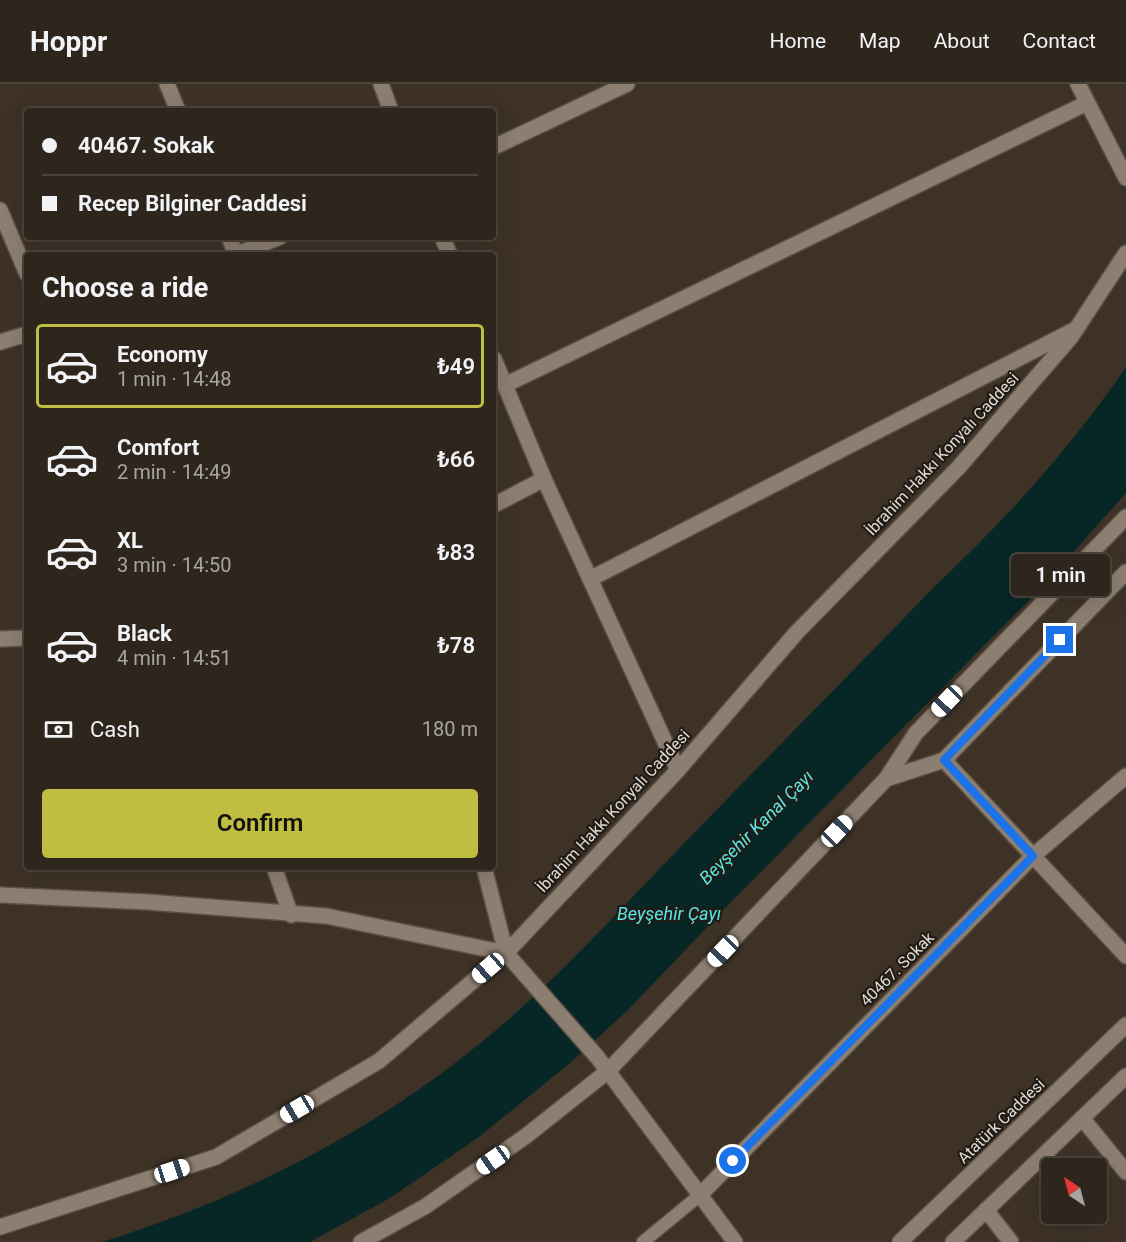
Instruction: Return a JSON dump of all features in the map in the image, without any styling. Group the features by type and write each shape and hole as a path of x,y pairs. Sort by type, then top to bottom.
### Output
{"street":[{"path":"167,84 177,108"},
{"path":"381,84 390,108"},
{"path":"496,146 627,84"},
{"path":"1078,84 1126,178"},
{"path":"504,385 1088,103"},
{"path":"0,210 24,267"},
{"path":"243,252 273,240"},
{"name":"İbrahim Hakkı Konyalı Caddesi","path":"0,1227 216,1158 379,1061 506,952 678,770 797,632 959,467 1076,329 1126,253"},
{"path":"590,579 1076,329"},
{"path":"0,342 24,335"},
{"path":"496,364 544,479 678,770"},
{"path":"496,504 544,479"},
{"path":"361,1242 435,1200 526,1136 608,1071 886,779 916,733 1126,516"},
{"path":"886,779 944,760 1126,572"},
{"path":"0,639 24,638"},
{"path":"944,760 1126,956"},
{"name":"40467. Sokak","path":"700,1195 1033,856 1126,776"},
{"path":"275,870 291,915"},
{"path":"485,870 506,952 598,1058 735,1242"},
{"path":"0,895 148,902 326,916 506,952"},
{"name":"Atatürk Caddesi","path":"900,1242 1126,1025"},
{"path":"953,1242 1126,1076"},
{"path":"1082,1118 1126,1172"},
{"path":"986,1210 1011,1242"}],"lane":[{"path":"643,1242 700,1195"}],"water":[{"name":"Beyşehir Çayı","path":"1126,367 1126,493 1045,584 735,898 627,1011 569,1064 479,1137 390,1198 310,1242 102,1242 212,1202 318,1152 417,1091 510,1018 583,949 1011,510 1082,427"}],"route":[{"path":"733,1161 1033,856 944,760 1060,640"}],"water label":[{"name":"Beyşehir Kanal Çayı","path":"756,827"}]}
